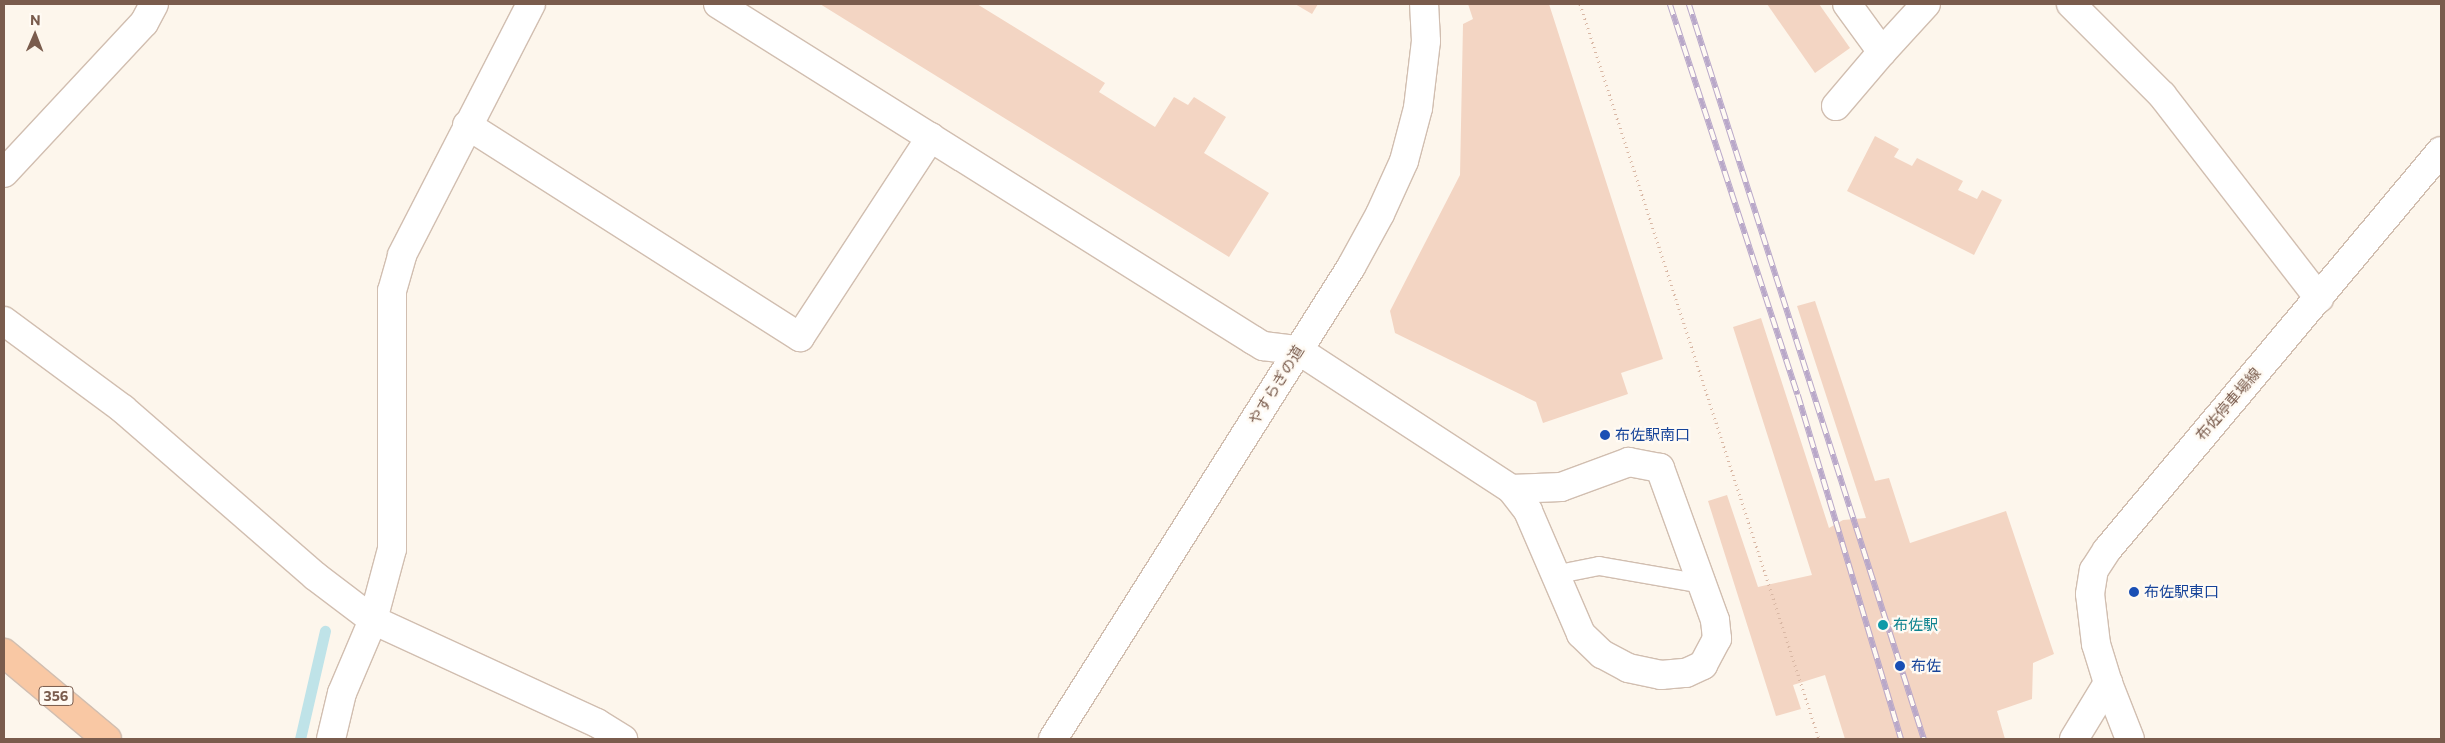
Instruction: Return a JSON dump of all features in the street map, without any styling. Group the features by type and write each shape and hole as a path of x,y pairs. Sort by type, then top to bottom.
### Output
{"highway":[{"name":"356","path":"4,653 107,739"}],"street":[{"path":"4,173 144,23 154,4"},
{"path":"331,739 342,694 373,620 392,549 392,291 402,255 467,125 531,4"},
{"path":"718,4 1263,346 1298,350 1511,489 1528,511 1581,634 1602,654 1628,668 1662,675 1686,673 1703,665 1712,653 1717,639 1715,620 1660,468 1629,462 1560,487 1511,489"},
{"name":"やすらぎの道","path":"1053,739 1351,267 1404,161 1418,108 1426,41 1424,4"},
{"path":"1847,4 1882,52"},
{"path":"1836,106 1926,4"},
{"path":"2071,4 2162,95 2319,298"},
{"path":"467,125 800,337 931,137"},
{"name":"布佐停車場線","path":"2130,739 2108,683 2090,616 2094,570 2130,519 2319,298 2441,151"},
{"path":"4,321 123,409 315,576 373,620 589,719 623,739"},
{"path":"2074,739 2108,683"}],"lane":[{"path":"1554,575 1599,566 1703,584"}],"path":[{"path":"1580,4 1819,739"}],"building":[{"path":"820,4 977,4 1105,83 1099,92 1155,127 1174,97 1188,105 1194,97 1226,117 1204,153 1269,193 1229,257"},
{"path":"1295,4 1318,4 1312,14"},
{"path":"1468,4 1549,4 1663,359 1621,373 1628,394 1543,423 1536,402 1395,333 1390,311 1460,175 1463,24 1473,19"},
{"path":"1767,4 1819,4 1850,48 1815,73"},
{"path":"1875,136 1899,149 1894,157 1912,166 1917,158 1963,181 1958,190 1977,199 1982,190 2002,200 1974,255 1847,191"},
{"name":"布佐駅","path":"1815,301 1875,481 1889,478 1910,543 2006,511 2054,654 2033,663 2032,699 1997,711 2005,739 1845,739 1825,675 1793,685 1801,709 1776,716 1708,501 1727,495 1758,587 1812,575 1733,327 1761,318 1829,528 1843,520 1866,518 1797,306"}],"waterway":[{"path":"300,739 325,631"}],"railway":[{"path":"1670,4 1798,395 1901,739"},
{"path":"1689,4 1924,739"}],"place":[{"name":"布佐駅南口","path":"1605,435"},
{"name":"布佐駅東口","path":"2134,592"},
{"name":"布佐駅","path":"1883,625"},
{"name":"布佐","path":"1900,666"}]}
